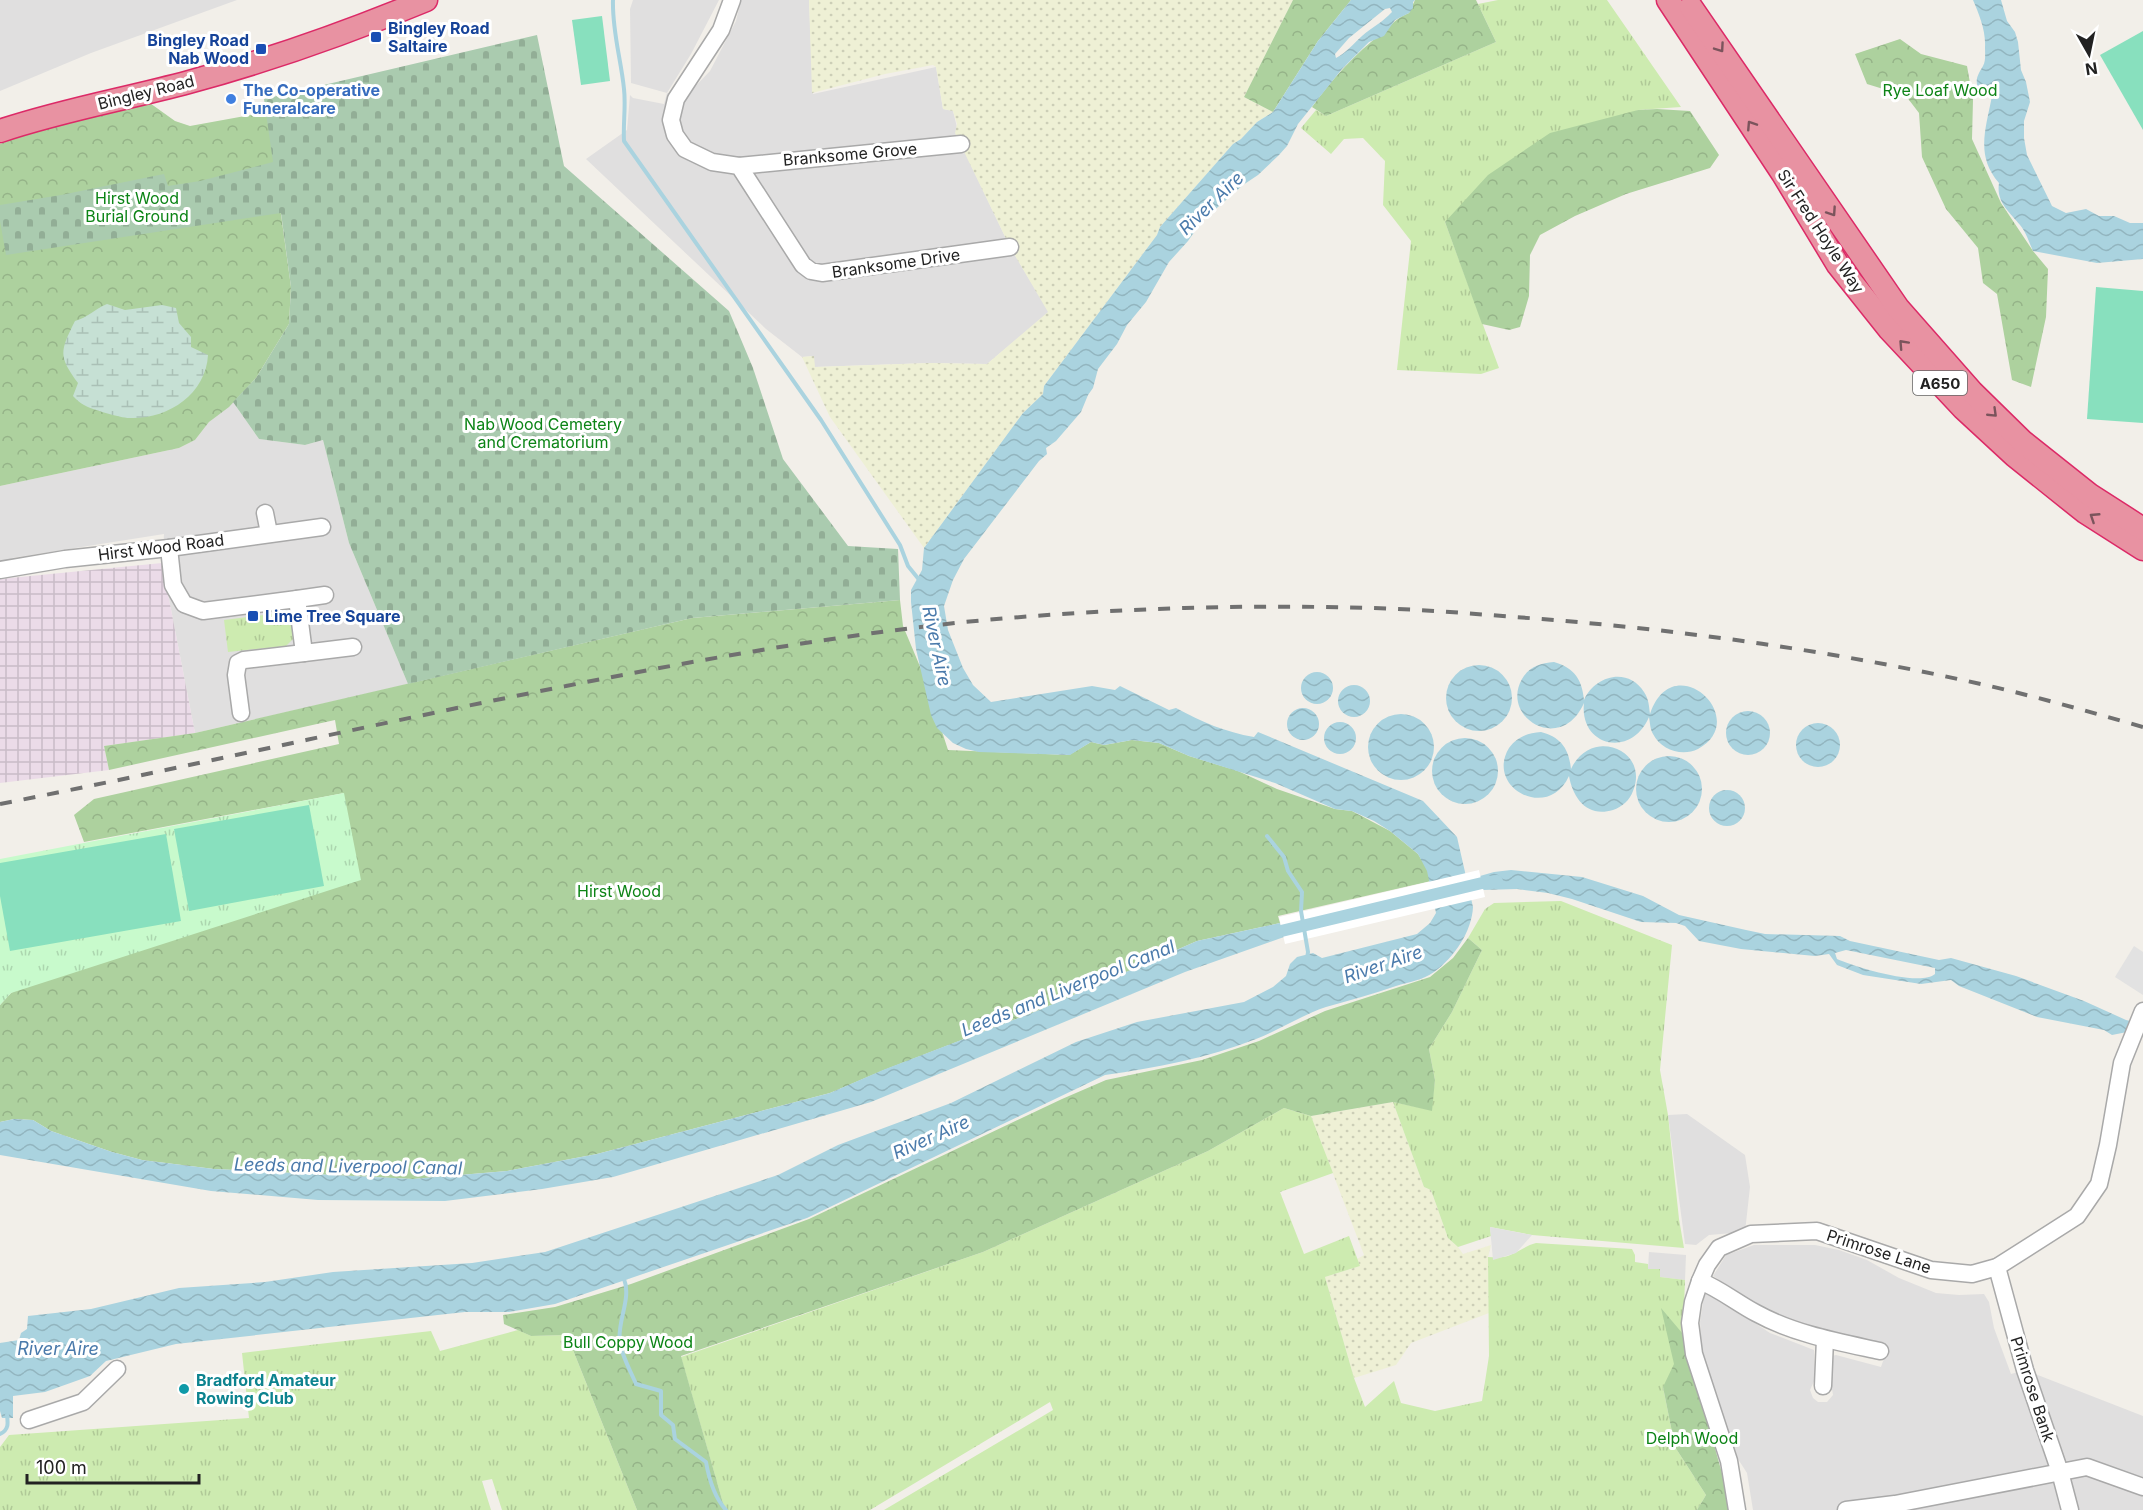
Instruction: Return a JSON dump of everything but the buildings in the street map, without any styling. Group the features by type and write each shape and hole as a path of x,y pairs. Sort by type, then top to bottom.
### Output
{"highway":[{"name":"Bingley Road","path":"0,131 42,117 192,81 350,32 426,0"},
{"name":"Sir Fred Hoyle Way","path":"1668,0 1791,169 1898,308 1972,392 2030,448 2090,495 2143,529"},
{"name":"Sir Fred Hoyle Way","path":"1686,0 1791,169 1839,265 1889,329 1963,408 2015,456 2085,512 2143,549"}],"street":[{"path":"732,0 720,30 676,99 671,120 675,135 685,149 712,162 740,166"},
{"name":"Branksome Grove","path":"740,166 961,144"},
{"name":"Branksome Drive","path":"740,166 803,265 811,271 822,273 1010,247"},
{"path":"265,513 269,533"},
{"name":"Hirst Wood Road","path":"0,570 65,559 169,548 322,527"},
{"path":"169,548 173,585 184,604 203,611 325,595"},
{"path":"297,599 304,653"},
{"path":"241,712 236,675 238,663 244,660 353,647"},
{"name":"Primrose Lane","path":"1737,1510 1729,1461 1694,1354 1690,1323 1693,1302 1700,1281 1707,1265 1719,1248 1751,1234 1817,1231 1931,1270 1972,1274 1997,1267 2076,1216 2098,1184 2108,1145 2122,1062 2142,1012"},
{"name":"Primrose Bank","path":"1997,1267 2025,1370 2060,1472 2070,1510"},
{"path":"1700,1281 1716,1287 1757,1314 1825,1339 1880,1351"},
{"path":"1823,1386 1825,1339"},
{"path":"29,1420 83,1402 117,1369"},
{"path":"1846,1510 1895,1507 2087,1467 2143,1486"}],"shaded area":[{"path":"0,0 237,0 91,53 0,91"},
{"path":"633,0 719,0 691,54 667,93 631,83 630,9"},
{"path":"741,0 809,0 813,94 936,67 943,109 953,111 961,144 1010,247 1049,312 987,364 929,363 814,367 814,356 802,357 766,329 586,159 627,130 630,95 633,98 664,104 667,93 685,97 710,71 736,21"},
{"path":"233,402 259,439 305,445 323,440 349,543 408,684 195,733 162,563 164,534 12,558 0,570 0,486 179,448 195,440 209,422"},
{"path":"162,563 195,733 104,746 109,770 0,783 0,579"},
{"path":"2134,946 2143,952 2143,995 2115,977"},
{"path":"1687,1114 1745,1155 1750,1187 1745,1232 1709,1235 1696,1245 1685,1244 1668,1115"},
{"path":"1490,1227 1532,1235 1516,1253 1493,1260"},
{"path":"1754,1245 1815,1245 1839,1250 1867,1260 1899,1278 1936,1293 1984,1294 1989,1302 1994,1328 2011,1374 2025,1370 2143,1416 2143,1510 1753,1510 1747,1473 1738,1459 1702,1353 1700,1322 1705,1290 1770,1333 1814,1350 1815,1379 1810,1390 1813,1398 1818,1402 1827,1402 1833,1395 1832,1356 1836,1355 1881,1367 1887,1350 1783,1320 1713,1276 1726,1255"},
{"path":"1649,1252 1686,1255 1685,1280 1660,1277 1648,1269"}],"green space":[{"path":"809,0 1293,0 1244,97 1273,112 1257,122 1233,144 1160,227 1157,235 1044,386 1043,394 1023,413 924,548 830,417 802,357 814,356 815,367 929,363 987,364 1048,312 1010,247 955,133 957,124 953,111 943,109 936,67 933,65 885,74 812,93"},
{"path":"1293,0 1351,0 1318,41 1273,112 1244,97"},
{"path":"1415,0 1476,0 1496,42 1326,116 1312,107 1363,49 1395,21 1409,13"},
{"path":"1498,0 1607,0 1681,107 1638,110 1445,222 1499,368 1481,374 1397,370 1411,241 1383,205 1385,161 1363,138 1344,139 1331,154 1301,128 1316,110 1326,116 1496,42 1478,4"},
{"path":"602,16 610,81 581,85 572,20"},
{"path":"2143,31 2143,130 2100,55"},
{"name":"Nab Wood Cemetery and Crematorium","path":"537,35 564,166 729,311 753,368 783,459 848,546 898,549 900,600 692,618 408,684 349,543 323,440 305,445 259,439 233,402 256,378 289,324 291,287 281,213 6,255 0,221 0,205 164,174 168,186 200,181 273,162 264,99"},
{"name":"Rye Loaf Wood","path":"1900,39 1921,54 1967,66 1973,100 1972,139 2001,203 2048,269 2046,317 2031,387 2012,380 1997,294 1983,283 1978,248 1946,209 1922,157 1919,113 1906,96 1867,84 1855,54"},
{"name":"Hirst Wood Burial Ground","path":"147,101 175,121 190,126 267,112 291,287 289,324 256,378 229,407 209,422 195,440 179,448 0,486 0,144 46,126"},
{"path":"1638,110 1690,111 1719,155 1710,168 1626,194 1575,216 1540,235 1530,255 1529,296 1520,327 1509,330 1482,324 1445,222 1488,175 1550,133"},
{"path":"2096,287 2143,291 2143,423 2087,419"},
{"path":"107,304 125,310 162,305 176,308 179,323 191,337 191,347 208,355 206,369 200,382 182,402 157,415 129,418 92,409 73,396 78,383 64,359 66,340 75,321"},
{"name":"Hirst Wood","path":"900,600 903,626 924,676 948,750 1069,755 1091,742 1104,745 1132,740 1159,743 1189,756 1238,771 1277,789 1335,809 1352,811 1390,831 1418,854 1428,870 1431,881 1278,916 1280,923 1197,941 1037,1011 830,1093 597,1154 507,1171 413,1179 214,1169 142,1160 112,1152 51,1131 33,1120 14,1119 0,1122 0,1005 11,993 344,793 84,842 74,815 94,799 339,744 335,720 109,770 104,746 195,733 692,618"},
{"path":"287,612 292,616 294,638 286,646 228,652 224,620"},
{"path":"344,793 361,880 11,993 0,1005 0,859"},
{"path":"309,805 324,886 189,911 174,829"},
{"path":"166,834 181,921 10,951 0,896 0,863"},
{"path":"1561,901 1672,945 1660,1070 1668,1115 1684,1248 1532,1235 1490,1227 1491,1236 1458,1247 1448,1238 1431,1190 1424,1187 1393,1102 1431,1110 1435,1080 1429,1049 1452,1012 1482,950 1468,938 1485,909 1494,903"},
{"name":"Bull Coppy Wood","path":"1468,938 1482,950 1452,1012 1429,1049 1435,1080 1432,1111 1393,1102 1311,1116 1284,1108 1208,1151 983,1252 681,1356 725,1510 637,1510 567,1335 531,1336 504,1324 503,1315 555,1307 631,1284 809,1219 1106,1080 1202,1060 1259,1041 1325,1011 1430,977 1453,958"},
{"path":"1393,1102 1424,1187 1431,1190 1448,1238 1463,1254 1491,1245 1488,1257 1489,1313 1411,1343 1396,1365 1354,1378 1325,1277 1360,1266 1357,1259 1364,1255 1311,1116"},
{"path":"1284,1108 1311,1116 1333,1173 1280,1192 1304,1254 1349,1236 1360,1266 1325,1277 1354,1378 1365,1407 1394,1381 1401,1403 1435,1411 1482,1401 1489,1356 1488,1257 1507,1256 1536,1243 1632,1249 1635,1262 1648,1264 1648,1269 1660,1269 1660,1277 1685,1280 1683,1334 1694,1375 1663,1387 1675,1447 1706,1495 1697,1510 884,1510 1053,1410 1050,1402 870,1510 725,1510 681,1357 983,1252 1208,1151"},
{"name":"Delph Wood","path":"1661,1308 1683,1334 1725,1484 1729,1510 1697,1510 1706,1495 1675,1447 1663,1387 1674,1364"},
{"path":"518,1330 531,1336 567,1335 637,1510 502,1510 492,1479 482,1481 491,1510 0,1510 0,1447 9,1435 249,1418 242,1353 431,1331 440,1351"}],"water":[{"name":"River Aire","path":"1351,0 1415,0 1409,13 1395,20 1384,36 1369,42 1342,69 1298,124 1287,146 1279,155 1202,221 1169,262 1146,302 1127,325 1117,344 1098,369 1093,388 1081,412 1056,441 1046,448 1047,454 1039,461 964,559 953,580 944,606 948,630 963,668 973,685 991,702 1092,686 1115,690 1120,686 1169,710 1176,708 1223,729 1254,737 1258,732 1423,801 1457,837 1473,907 1469,925 1455,952 1434,972 1425,977 1326,1007 1238,1046 1181,1062 1105,1075 807,1218 555,1304 509,1312 465,1312 176,1344 106,1361 90,1376 45,1392 13,1396 13,1418 2,1418 0,1411 0,1343 19,1340 21,1333 27,1329 28,1316 91,1309 179,1288 265,1282 333,1272 472,1263 545,1252 778,1175 838,1145 951,1103 1076,1042 1137,1022 1244,1002 1273,987 1286,976 1290,964 1297,957 1313,953 1322,958 1417,934 1430,923 1436,913 1427,871 1418,854 1390,831 1352,811 1335,809 1275,783 1189,756 1159,743 1132,740 1104,745 1091,742 1070,755 979,752 953,743 937,728 931,715 916,649 911,590 922,570 924,548 1023,413 1043,394 1044,386 1157,235 1160,227 1233,144 1257,122 1273,112 1318,41","holes":["1390,8 1392,12 1347,51 1336,58 1335,54 1349,38 1385,9"]},
{"path":"1973,0 2001,0 2007,21 2015,32 2021,70 2030,102 2024,121 2027,155 2052,206 2066,213 2086,209 2099,216 2114,216 2130,223 2143,223 2143,259 2097,263 2033,251 2026,234 2001,201 1999,183 1987,163 1984,141 1992,96 1980,92 1977,85 1978,76 1985,62 1985,41 1982,23"},
{"path":"1554,662 1572,671 1576,676 1584,700 1595,685 1603,680 1612,677 1629,679 1637,684 1646,695 1650,714 1661,694 1675,686 1690,687 1703,694 1713,707 1717,721 1713,736 1698,749 1685,752 1672,750 1657,740 1651,730 1649,717 1641,730 1631,739 1608,742 1598,737 1590,729 1585,718 1584,703 1574,718 1562,727 1548,728 1536,725 1526,717 1519,706 1517,693 1528,671"},
{"path":"1479,665 1492,668 1502,675 1509,685 1512,698 1509,711 1502,721 1492,728 1479,731 1466,728 1456,721 1449,711 1446,698 1449,685 1456,675 1466,668"},
{"path":"1317,672 1329,676 1333,688 1329,700 1317,704 1305,700 1301,688 1305,676"},
{"path":"1354,685 1366,689 1370,701 1366,713 1354,717 1342,713 1338,701 1342,689"},
{"path":"1303,708 1315,712 1319,724 1315,736 1303,740 1291,736 1287,724 1291,712"},
{"path":"1748,711 1764,717 1770,733 1764,749 1748,755 1732,749 1726,733 1732,717"},
{"path":"1401,714 1414,716 1424,724 1432,734 1434,747 1432,760 1424,770 1414,778 1401,780 1388,778 1378,770 1370,760 1368,747 1370,734 1378,724 1388,716"},
{"path":"1340,722 1352,726 1356,738 1352,750 1340,754 1328,750 1324,738 1328,726"},
{"path":"1818,723 1834,729 1840,745 1834,761 1818,767 1802,761 1796,745 1802,729"},
{"path":"1541,732 1554,737 1563,745 1571,769 1580,756 1592,749 1604,746 1616,748 1626,755 1633,764 1636,777 1632,794 1628,800 1613,810 1604,812 1589,809 1578,799 1569,776 1559,790 1547,797 1534,798 1522,794 1512,786 1505,775 1504,762 1509,748 1515,741 1531,733"},
{"path":"1465,738 1478,740 1488,748 1496,758 1498,771 1496,784 1488,794 1478,802 1465,804 1452,802 1442,794 1434,784 1432,771 1434,758 1442,748 1452,740"},
{"path":"1669,756 1682,758 1692,766 1700,776 1702,789 1700,802 1692,812 1682,820 1669,822 1656,820 1646,812 1638,802 1636,789 1638,776 1646,766 1656,758"},
{"path":"1727,790 1740,795 1745,808 1740,821 1727,826 1714,821 1709,808 1714,795"},
{"path":"1511,870 1582,877 1643,896 1679,915 1746,930 1765,934 1840,936 1850,941 1939,960 1951,958 2016,976 2084,1001 2126,1020 2143,1024 2143,1035 2127,1032 2112,1035 2104,1030 2037,1017 1959,986 1951,980 1921,984 1863,975 1837,965 1829,954 1815,956 1741,949 1699,941 1685,926 1676,923 1641,922 1548,893 1517,889 1483,890 1480,876","holes":["1846,950 1935,968 1935,974 1927,977 1902,977 1872,971 1837,959 1835,953"]},
{"path":"1280,923 1284,937 1185,972 871,1102 613,1177 542,1189 445,1201 318,1200 211,1191 0,1155 0,1122 14,1119 33,1120 51,1131 142,1160 214,1169 413,1179 507,1171 597,1154 830,1093 883,1070 1037,1011 1197,941"}],"pier":[{"path":"1479,870 1485,897 1285,944 1279,917"}],"waterway":[{"path":"613,0 614,23 625,95 624,141 821,420 900,545 908,566 921,582"},
{"path":"1267,836 1284,857 1288,871 1302,892 1301,911 1308,952 1307,959"},
{"name":"Leeds and Liverpool Canal","path":"1269,934 1497,881"},
{"path":"624,1279 626,1295 619,1336 627,1365 636,1384 661,1391 661,1415 673,1425 675,1439 706,1462 713,1488 726,1510"},
{"path":"0,1434 8,1423 7,1415"}],"railway":[{"path":"0,804 495,700 765,649 965,622 1166,609 1318,607 1412,610 1542,619 1709,636 1930,673 2025,695 2143,727"}],"place":[{"name":"Bingley Road Saltaire","path":"376,37"},
{"name":"Bingley Road Nab Wood","path":"261,49"},
{"name":"The Co-operative Funeralcare","path":"231,99"},
{"name":"Lime Tree Square","path":"253,616"},
{"name":"Bradford Amateur Rowing Club","path":"184,1389"}]}
